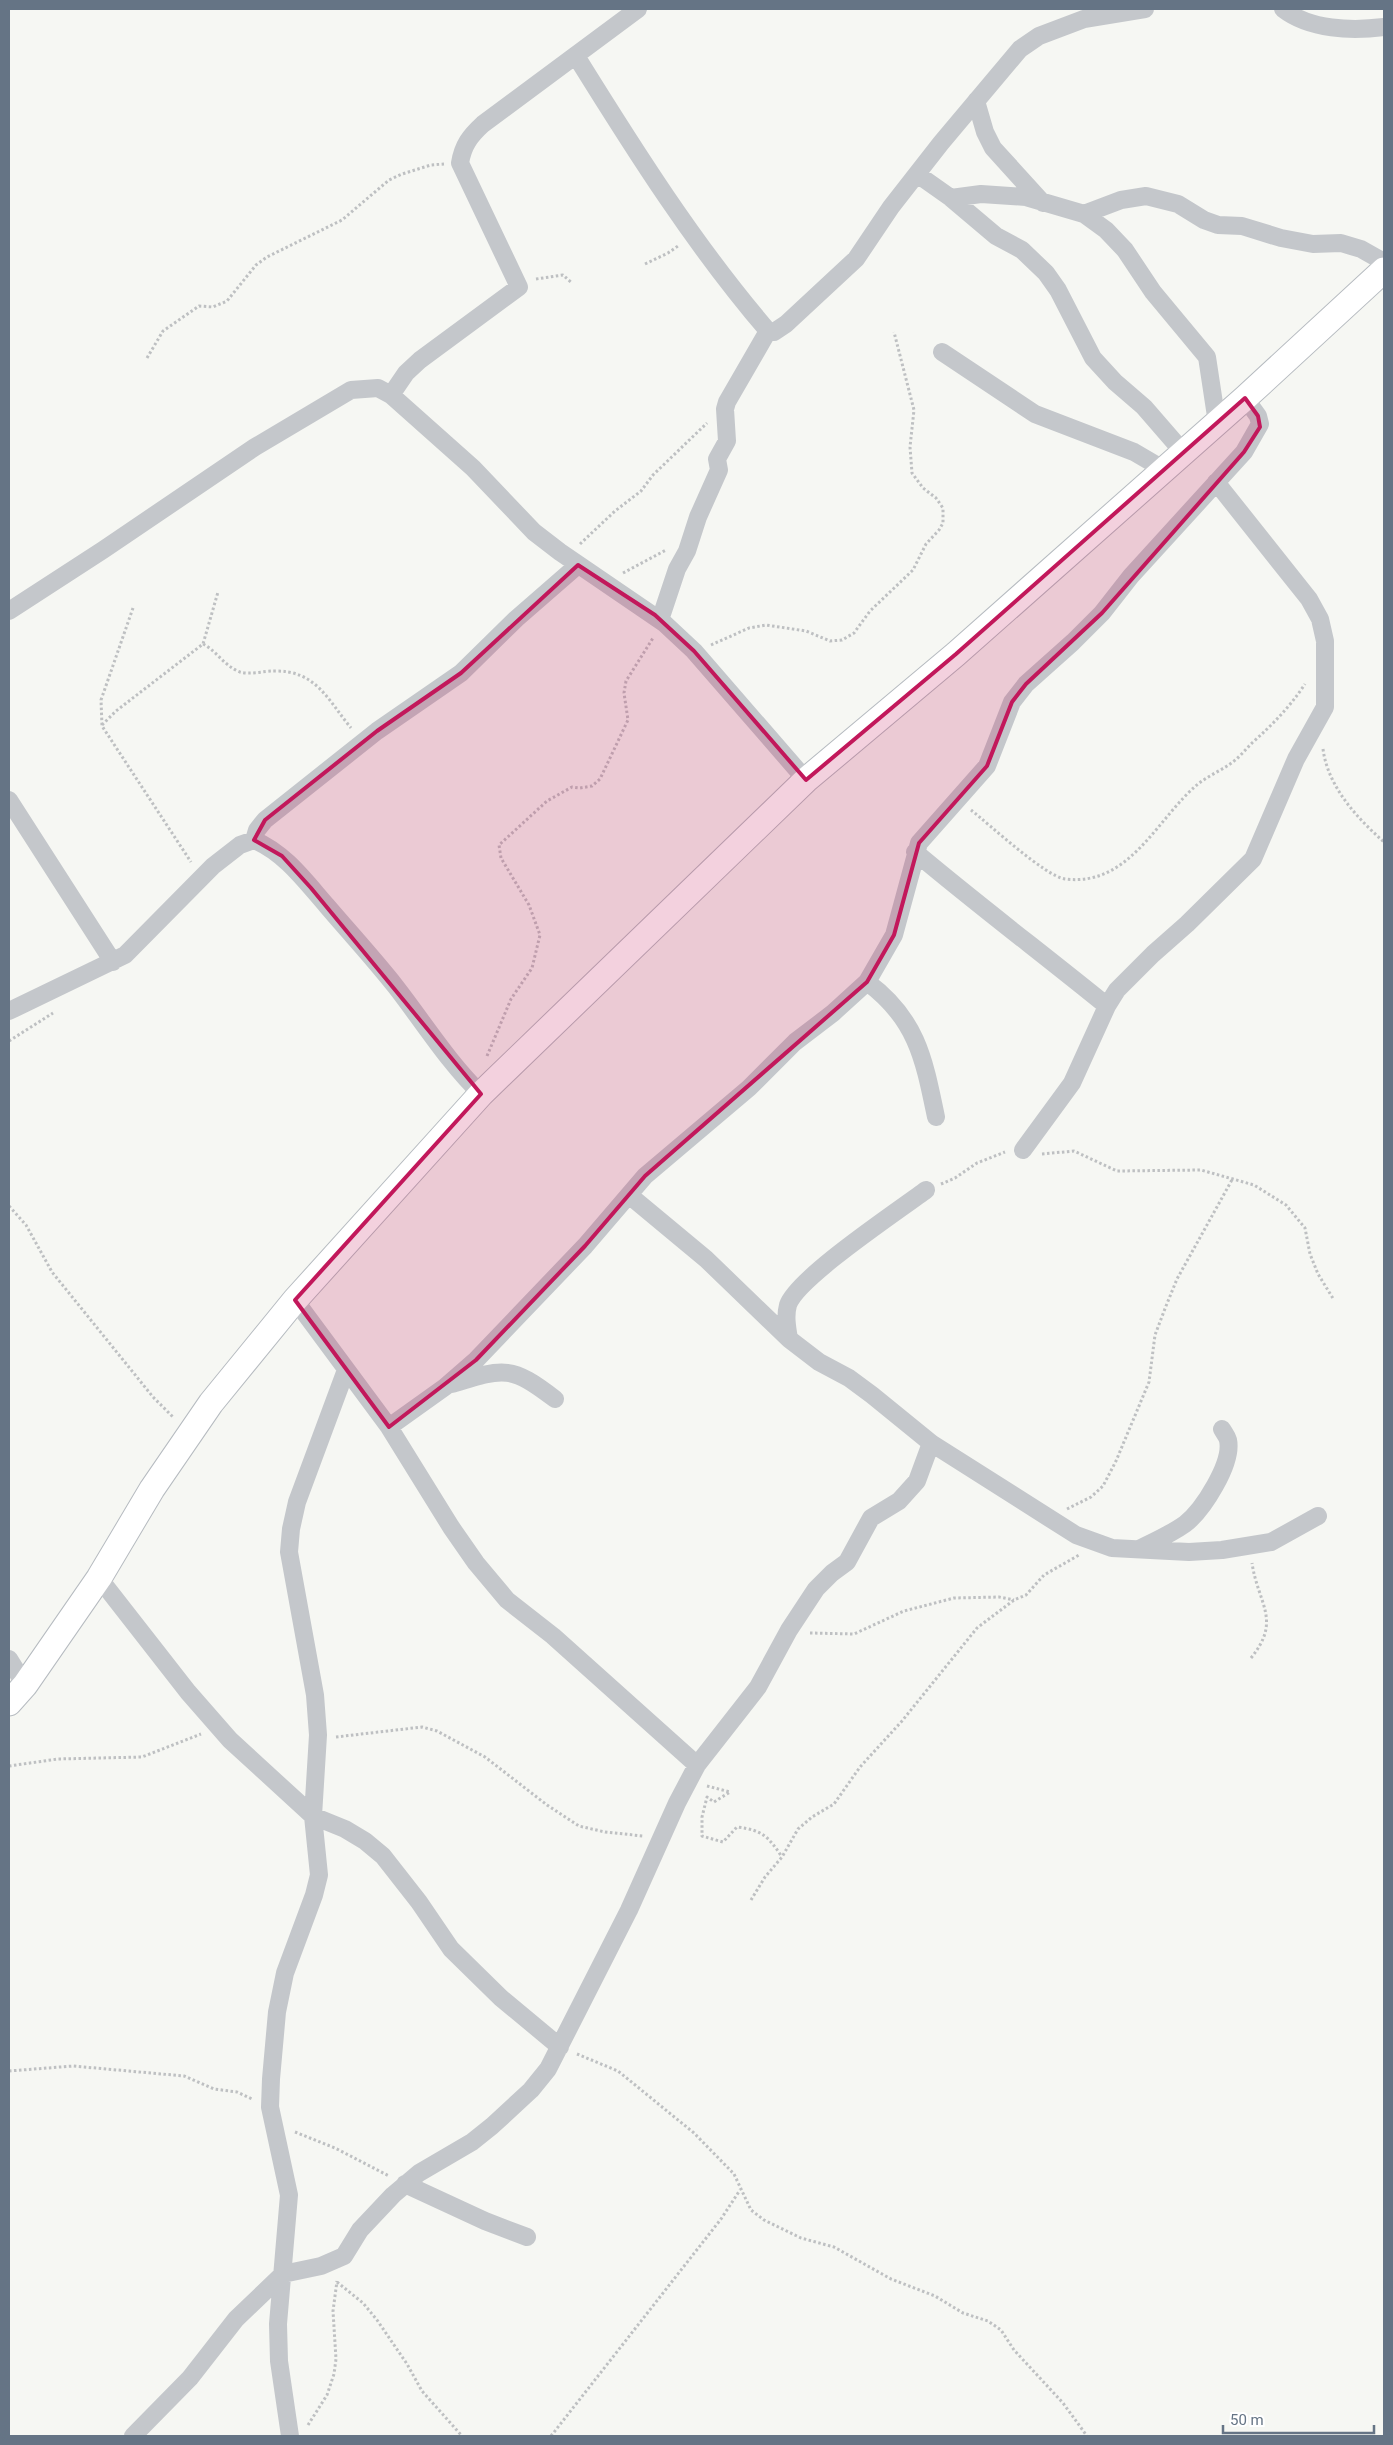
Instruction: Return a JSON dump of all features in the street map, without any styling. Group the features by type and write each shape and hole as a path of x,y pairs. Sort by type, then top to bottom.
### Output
{"street":[{"path":"391,395 406,373 420,360 519,287 460,163 462,149 468,138 483,124 638,9"},
{"path":"662,621 672,583 688,551 690,540 719,470 718,459 727,441 725,409 746,366 768,332 778,330 786,324 856,259 917,174 1020,49 1038,36 1084,19 1145,9"},
{"path":"1283,9 1297,17 1329,27 1365,30 1384,27"},
{"path":"576,56 692,235 768,332"},
{"path":"976,101 985,132 993,148 1043,203"},
{"path":"917,174 951,198 996,236 1022,250 1046,273 1058,290 1093,358 1115,382 1144,407 1183,452"},
{"path":"951,198 981,194 1026,197 1084,214 1106,230 1125,250 1153,292 1207,357 1217,422"},
{"path":"1084,214 1121,200 1146,196 1178,204 1204,220 1218,224 1242,226 1282,238 1313,244 1341,243 1361,248 1384,262"},
{"path":"17,1694 99,1578 189,1432 295,1300 476,1089 806,780 956,654 1245,398 1384,270"},
{"path":"942,352 1035,414 1134,452 1164,469"},
{"path":"9,611 255,447 351,390 378,388 391,395 473,468 534,532 572,561 662,621 694,651 806,780"},
{"path":"389,1426 445,1387 512,1324 585,1246 645,1176 750,1088 795,1042 833,1013 867,982 894,935 904,904 915,852 924,836 987,766 1012,702 1026,684 1102,613 1131,576 1244,452 1260,427 1258,416 1245,398"},
{"path":"1023,1150 1072,1083 1107,1006 1117,990 1253,859 1296,758 1317,725 1325,707 1325,641 1320,618 1309,599 1216,482"},
{"path":"254,840 257,830 265,820 362,742 462,673 572,561"},
{"path":"9,800 113,962"},
{"path":"9,1011 124,955 148,933 202,876 240,845 254,840 269,846 282,856 311,888 395,987 476,1089"},
{"path":"915,852 967,896 1107,1006"},
{"path":"867,982 887,997 899,1010 917,1044 926,1069 936,1117"},
{"path":"789,1339 786,1318 788,1304 795,1291 817,1271 926,1190"},
{"path":"629,1195 706,1259 789,1339 819,1362 849,1378 931,1444 1058,1524 1097,1544 1112,1548 1190,1552 1252,1546 1270,1542 1318,1516"},
{"path":"295,1300 389,1426 450,1527 476,1563 507,1600 553,1636 698,1765"},
{"path":"290,2436 279,2361 278,2324 289,2196 270,2107 279,2002 285,1973 314,1895 319,1875 313,1816 318,1735 311,1670 292,1579 289,1552 291,1530 297,1502 346,1370"},
{"path":"445,1387 492,1373 508,1372 519,1374 555,1399"},
{"path":"1139,1549 1186,1523 1200,1508 1224,1466 1228,1440 1222,1429"},
{"path":"133,2436 190,2378 236,2319 283,2274 321,2266 344,2256 360,2230 406,2184 419,2173 472,2142 492,2126 531,2090 548,2069 629,1910 662,1841 677,1803 698,1765 758,1687 789,1630 820,1585 847,1562 871,1518 900,1501 917,1481 931,1444"},
{"path":"99,1578 188,1692 230,1740 313,1816 359,1837 383,1856 419,1902 451,1949 501,1998 560,2046"},
{"path":"9,1659 17,1694"},
{"path":"406,2184 485,2221 527,2237"}],"path":[{"path":"147,358 163,331 182,317 199,306 213,307 226,301 256,265 284,247 342,220 389,180 432,165 460,163"},
{"path":"645,264 668,253 692,235"},
{"path":"519,287 536,279 551,275 563,275 572,282"},
{"path":"694,651 749,628 766,625 806,631 830,640 842,640 854,633 870,611 913,570 926,544 939,530 943,522 943,508 936,498 923,488 912,473 910,447 914,410 894,332"},
{"path":"572,561 615,511 641,491 653,475 704,425 725,409"},
{"path":"607,585 621,574 690,540"},
{"path":"102,726 122,707 203,644 218,592"},
{"path":"133,608 101,700 102,726 202,876"},
{"path":"476,1089 511,999 532,968 540,935 529,905 501,858 500,845 547,801 572,787 592,786 600,779 628,720 624,693 626,682 662,621"},
{"path":"203,644 211,648 222,661 242,673 294,672 309,678 326,696 362,742"},
{"path":"958,800 1042,867 1063,879 1102,875 1128,860 1148,842 1173,809 1198,784 1238,757 1288,710 1310,678"},
{"path":"1317,725 1324,760 1338,791 1364,824 1384,842"},
{"path":"926,1190 955,1178 977,1163 1009,1150 1023,1150 1038,1154 1074,1151 1117,1171 1189,1169 1233,1178 1254,1185 1286,1205 1305,1228 1308,1246 1318,1274 1334,1300"},
{"path":"1058,1524 1066,1510 1091,1497 1103,1486 1116,1461 1149,1382 1154,1334 1177,1279 1233,1178"},
{"path":"9,1206 26,1225 58,1278 153,1397 189,1432"},
{"path":"751,1900 782,1856 798,1829 812,1817 834,1804 860,1766 902,1721 977,1628 1014,1600 1026,1595 1044,1575 1097,1544"},
{"path":"1251,1658 1262,1644 1267,1625 1266,1614 1254,1574 1252,1546"},
{"path":"789,1630 838,1635 854,1634 904,1611 933,1602 977,1596 1014,1600"},
{"path":"9,1766 58,1759 142,1757 218,1727"},
{"path":"318,1735 337,1737 422,1727 437,1731 485,1757 546,1805 579,1826 605,1832 634,1833 662,1841"},
{"path":"689,1781 730,1792 714,1802 707,1797 702,1817 702,1836 723,1842 737,1827 752,1829 762,1832 782,1856"},
{"path":"560,2046 618,2071 646,2092 734,2174 751,2210 764,2220 801,2238 834,2247 891,2279 935,2296 963,2313 988,2321 1001,2330 1014,2350 1063,2403 1086,2435"},
{"path":"9,2071 73,2066 184,2076 214,2089 237,2092 270,2107"},
{"path":"293,2131 335,2148 406,2184"},
{"path":"551,2436 721,2219 741,2189"},
{"path":"306,2428 327,2394 334,2374 336,2360 333,2311 337,2282 344,2256"},
{"path":"337,2282 363,2303 372,2314 407,2364 422,2391 462,2436"}],"highlighted area":[{"path":"1245,398 1258,416 1260,427 1244,452 1102,613 1026,684 1012,702 987,766 919,843 894,935 867,982 645,1176 585,1246 476,1360 389,1427 295,1300 481,1094 311,888 282,856 254,840 265,820 377,731 461,673 578,565 655,615 694,651 806,780 956,654"}]}
